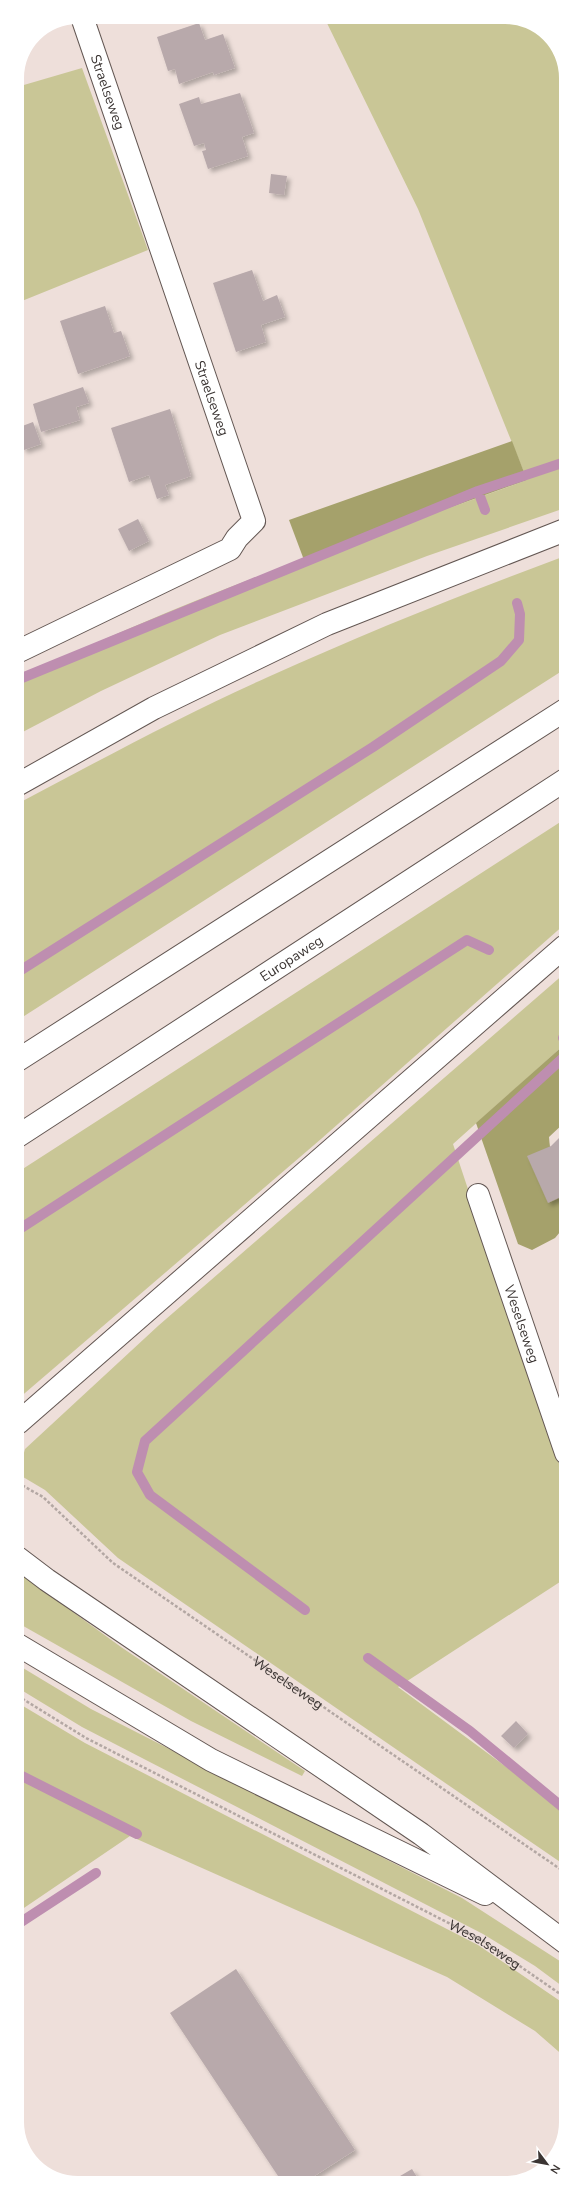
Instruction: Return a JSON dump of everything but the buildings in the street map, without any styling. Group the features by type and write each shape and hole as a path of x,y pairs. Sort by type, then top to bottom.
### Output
{"main road":[{"name":"Straelseweg","path":"24,649 230,549 237,538 254,521 84,24"},
{"path":"24,781 154,708 327,624 559,532"},
{"path":"24,1056 559,714"},
{"name":"Europaweg","path":"24,1132 559,784"},
{"path":"24,1418 559,951"},
{"name":"Weselseweg","path":"478,1195 559,1432"},
{"path":"24,1563 47,1580 421,1834 559,1938"},
{"path":"24,1649 211,1760 529,1916"}],"path":[{"name":"Weselseweg","path":"24,1487 43,1497 113,1563 559,1868"},
{"name":"Weselseweg","path":"24,1700 86,1738 482,1940 559,1993"}],"shaded area":[{"path":"327,24 509,24 526,28 541,37 546,42 555,57 559,78 559,510 427,556 220,635 101,691 24,731 24,676 202,598 330,550 527,480 418,209"},
{"path":"82,68 148,250 24,300 24,85"},
{"path":"512,441 527,480 304,560 289,520"},
{"path":"559,558 559,673 24,1016 24,800 173,722 268,677 415,614"},
{"path":"559,823 559,929 321,1139 24,1394 24,1168"},
{"path":"559,978 559,1049 453,1144 559,1463 559,1583 398,1687 559,1806 559,1861 118,1558 45,1490 24,1478 25,1449 158,1326"},
{"path":"559,1049 559,1128 549,1137 552,1160 559,1187 559,1233 555,1238 532,1250 518,1244 476,1123"},
{"path":"24,1576 121,1647 305,1771 302,1776 191,1721 24,1626"},
{"path":"24,1669 91,1709 462,1898 559,1960 559,1984 535,1966 483,1934 82,1727 24,1692"},
{"path":"24,1707 85,1743 478,1945 559,2000 559,2052 535,2031 447,1977 130,1836 24,1908"}],"waterway":[{"path":"24,677 478,491 559,464"},
{"path":"478,491 485,510"},
{"path":"24,968 373,747 501,661 519,640 520,614 517,603"},
{"path":"24,1226 467,940 489,950"},
{"path":"305,1610 150,1495 137,1472 145,1441 559,1062"},
{"path":"368,1658 470,1731 559,1804"},
{"path":"24,1777 137,1834"},
{"path":"24,1920 96,1873"}]}
